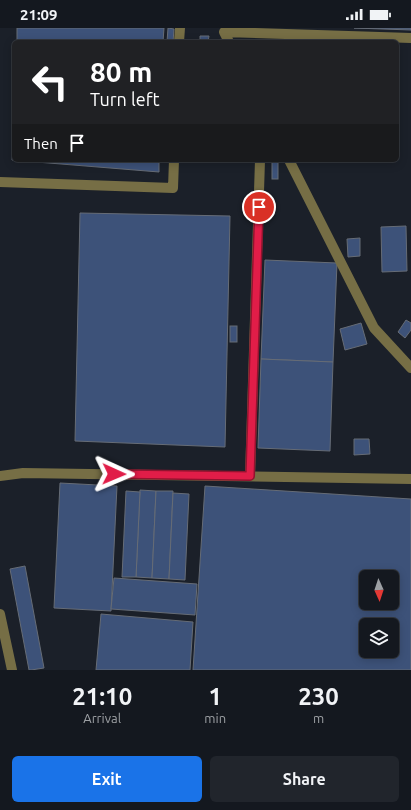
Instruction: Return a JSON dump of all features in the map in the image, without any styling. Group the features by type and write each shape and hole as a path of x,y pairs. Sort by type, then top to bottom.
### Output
{"lane":[{"path":"179,40 180,28"},
{"path":"228,40 224,32 346,32 411,38"},
{"path":"0,182 173,188 174,162"},
{"path":"250,476 260,162"},
{"path":"290,162 374,328 411,368"},
{"path":"0,476 23,473 411,479"},
{"path":"0,614 12,670"}],"building":[{"path":"17,28 164,28 163,40 17,40"},
{"path":"168,28 174,29 173,40 167,40"},
{"path":"354,28 411,28 411,30"},
{"path":"200,36 209,36 208,40 200,40"},
{"path":"36,162 159,162 159,172"},
{"path":"272,162 278,162 278,179 272,179"},
{"path":"80,213 230,216 225,447 75,441"},
{"path":"406,226 407,271 382,272 381,227"},
{"path":"360,238 360,256 348,257 347,239"},
{"path":"265,260 337,263 333,362 261,359"},
{"path":"406,320 411,323 411,330 405,338 398,332"},
{"path":"361,323 367,344 345,350 340,329"},
{"path":"230,326 237,326 237,342 230,342"},
{"path":"261,359 333,362 330,451 258,448"},
{"path":"354,439 369,439 370,454 354,455"},
{"path":"60,483 117,486 111,611 54,608"},
{"path":"205,486 411,499 411,670 193,670"},
{"path":"140,490 156,491 152,578 136,577"},
{"path":"126,491 140,492 136,577 122,577"},
{"path":"156,491 173,491 169,579 152,578"},
{"path":"173,493 189,494 185,580 169,579"},
{"path":"25,566 44,668 31,670 29,670 10,569"},
{"path":"114,578 197,584 195,615 111,609"},
{"path":"101,614 193,622 190,670 96,670"}],"route":[{"path":"114,474 250,476 259,207"}]}
